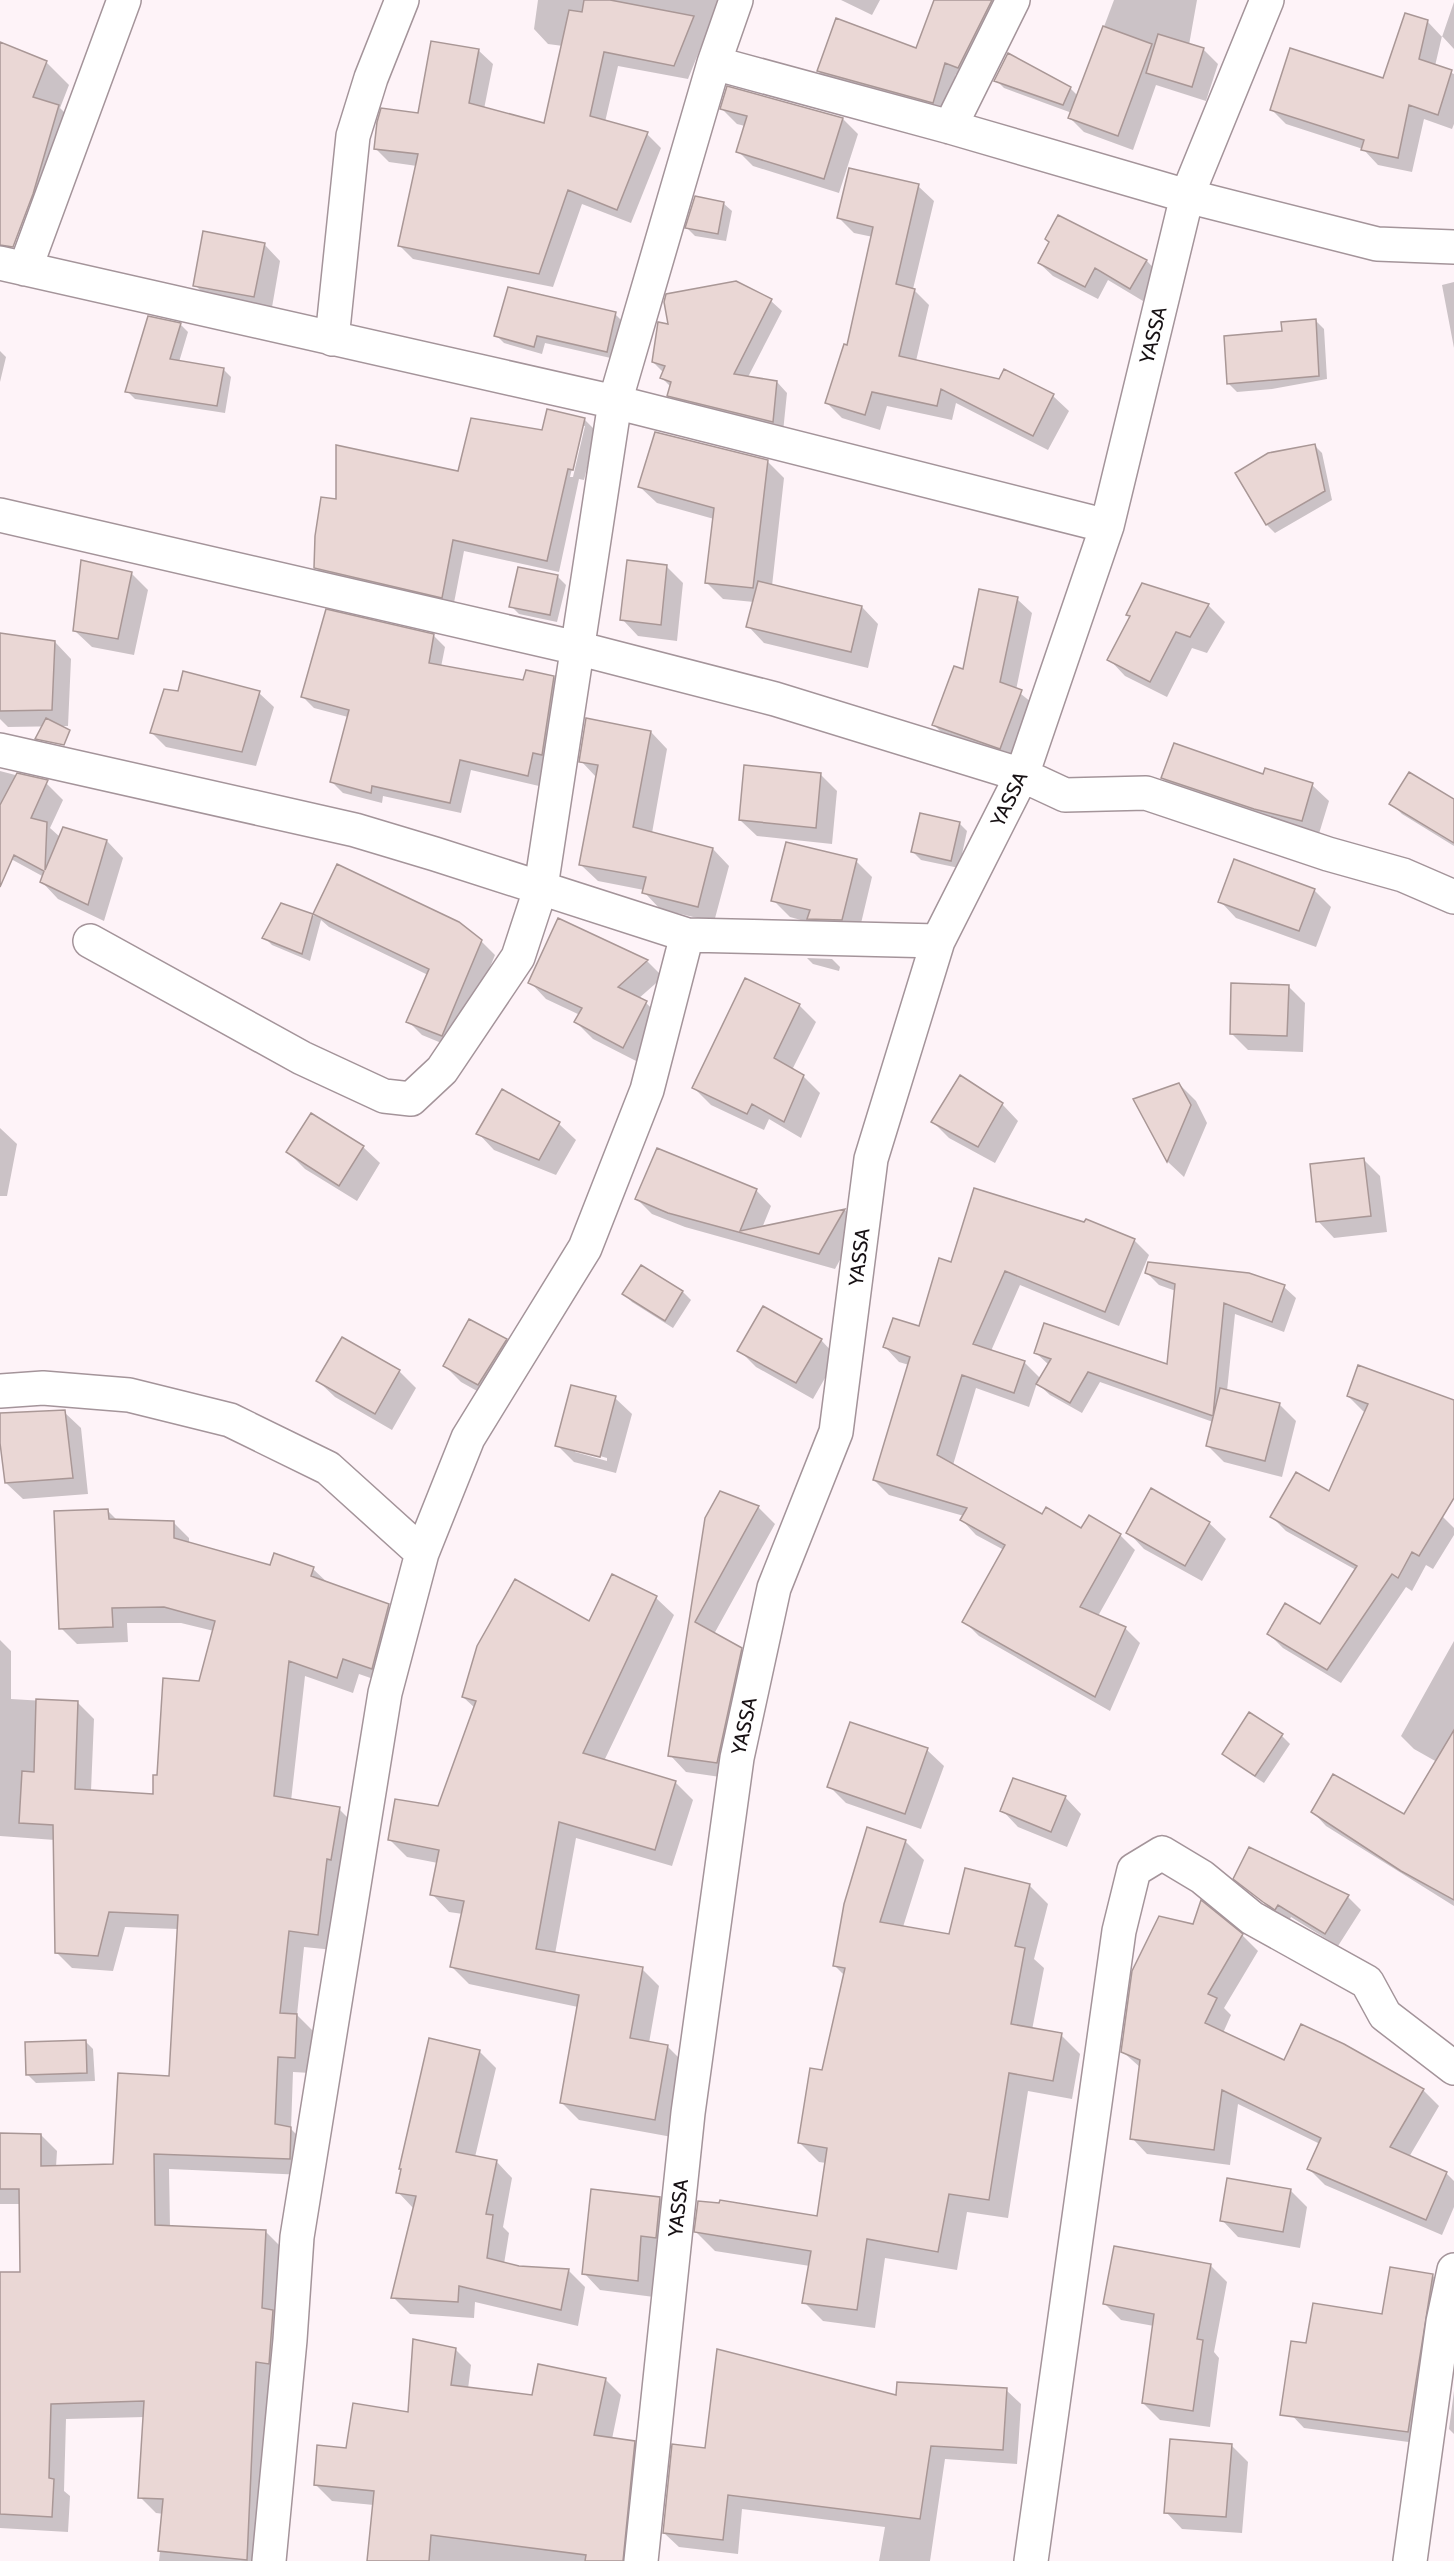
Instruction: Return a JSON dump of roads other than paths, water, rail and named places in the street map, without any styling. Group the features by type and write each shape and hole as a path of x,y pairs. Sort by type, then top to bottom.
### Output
{"street":[{"path":"124,0 12,266 615,402 1107,526"},
{"path":"332,339 353,136 402,0"},
{"path":"90,941 302,1058 384,1096 411,1099 442,1070 518,957 541,887 615,402 714,63 736,0"},
{"path":"950,127 1013,0"},
{"name":"YASSA","path":"641,2561 688,2113 737,1758 774,1588 836,1432 871,1159 938,941 1022,776 1107,526 1187,196 1267,0"},
{"path":"714,63 950,127 1187,196 1377,244 1454,247"},
{"path":"0,515 577,648 775,699 1022,776 1065,795 1146,793 1328,854 1403,875 1454,897"},
{"path":"0,750 355,831 541,887 687,935 938,941"},
{"path":"269,2561 290,2340 297,2237 385,1693 422,1553 468,1438 585,1248 647,1090 687,935"},
{"path":"0,1391 44,1388 129,1395 230,1419 328,1468 422,1553"},
{"path":"1031,2561 1119,1931 1134,1870 1162,1853 1202,1877 1252,1918 1367,1982 1385,2015 1454,2068"},
{"path":"1410,2561 1443,2322 1454,2270"}]}
